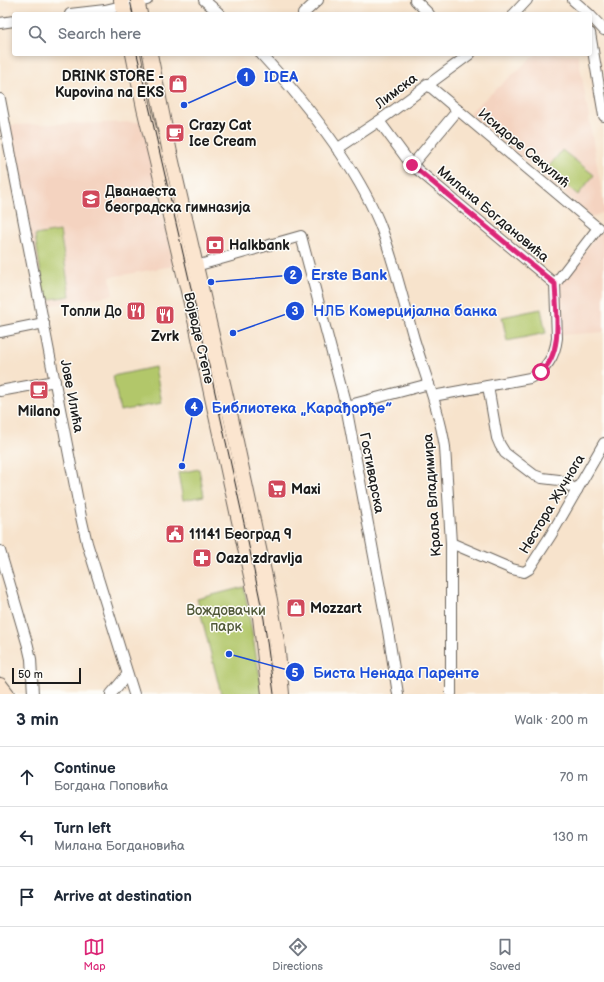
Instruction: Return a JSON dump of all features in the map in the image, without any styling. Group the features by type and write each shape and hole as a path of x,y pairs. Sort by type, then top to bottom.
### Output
{"main road":[{"name":"Војводе Степе","path":"133,56 144,108 196,324 234,494 260,617 269,694"},
{"name":"Војводе Степе","path":"150,56 270,600 277,642 282,694"},
{"path":"0,685 7,694"}],"street":[{"path":"204,0 218,12"},
{"path":"305,12 318,0"},
{"path":"415,0 427,12"},
{"path":"516,12 527,0"},
{"path":"573,0 584,12"},
{"path":"85,12 141,4"},
{"path":"592,20 604,30"},
{"path":"0,23 12,21"},
{"path":"592,45 604,116"},
{"name":"Краља Владимира","path":"263,56 296,93 337,149 368,199 380,224 394,267 414,340 433,396 445,447 452,543 451,694"},
{"name":"Лимска","path":"337,149 379,121 466,56"},
{"name":"Исидоре Секулић","path":"427,84 601,227"},
{"name":"Јове Илића","path":"0,99 81,517 87,543 134,694"},
{"path":"412,165 458,110"},
{"name":"Милана Богдановића","path":"379,121 412,165 555,284"},
{"path":"433,396 530,378 541,372 546,366 556,346 555,284 601,227"},
{"name":"Гостиварска","path":"196,266 301,236 346,406 388,631 398,694"},
{"path":"0,332 44,323"},
{"path":"0,391 55,381"},
{"path":"346,406 429,384"},
{"path":"488,386 497,438 505,453 534,475 546,479 560,480 577,490"},
{"name":"Нестора Жучнога","path":"452,543 512,570 521,572 527,571 551,535 604,443"},
{"path":"0,551 28,646 32,666 33,694"},
{"path":"111,694 127,674"}],"shaded area":[{"path":"534,56 578,56 604,212 592,217 469,113"},
{"name":"Дванаеста београдска гимназија","path":"142,122 174,266 110,277 113,295 45,306 10,125"},
{"path":"604,232 604,332 560,335 558,287 599,233"}],"green space":[{"path":"562,150 594,175 578,195 547,169"},
{"path":"60,231 70,296 45,300 35,235"},
{"path":"541,309 546,333 507,341 502,317"},
{"path":"155,367 162,403 120,411 113,376"},
{"path":"199,469 204,496 183,500 178,473"},
{"name":"Вождовачки парк","path":"244,587 263,694 221,694 197,599"}],"tram line":[{"path":"130,0 133,12"},
{"path":"137,56 246,532 264,619 274,694"}],"place":[{"name":"DRINK STORE - Kupovina na EKS","path":"178,84"},
{"name":"IDEA","path":"184,105"},
{"name":"Crazy Cat Ice Cream","path":"175,133"},
{"name":"Дванаеста београдска гимназија","path":"91,199"},
{"name":"Halkbank","path":"215,245"},
{"name":"Erste Bank","path":"211,282"},
{"name":"Топли До","path":"136,311"},
{"name":"Zvrk","path":"165,315"},
{"name":"НЛБ Комерцијална банка","path":"233,333"},
{"name":"Milano","path":"39,390"},
{"name":"Библиотека „Карађорђе”","path":"182,466"},
{"name":"Maxi","path":"277,489"},
{"name":"11141 Београд 9","path":"175,534"},
{"name":"Oaza zdravlja","path":"202,558"},
{"name":"Mozzart","path":"296,608"},
{"name":"Биста Ненада Паренте","path":"229,654"}],"route":[{"path":"412,165 555,284 556,346 544,370 541,372"}]}
